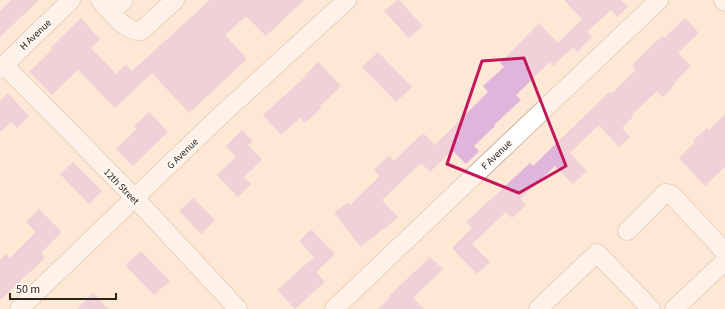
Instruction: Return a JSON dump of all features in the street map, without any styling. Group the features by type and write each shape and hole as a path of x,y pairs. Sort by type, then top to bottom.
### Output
{"street":[{"name":"H Avenue","path":"2,67 71,0"},
{"path":"112,4 127,28 134,31 141,31 175,0"},
{"name":"G Avenue","path":"19,309 219,117 347,0"},
{"name":"F Avenue","path":"334,309 659,0"},
{"name":"12th Street","path":"2,67 135,198 238,309"},
{"path":"627,231 665,193 671,194 724,251 725,254"},
{"path":"538,309 597,253 651,309"},
{"path":"674,309 725,260"}],"highlighted area":[{"path":"524,58 566,166 519,193 447,164 482,61"}],"building":[{"path":"11,0 39,0 0,37 0,11"},
{"path":"210,0 304,0 266,36 246,16 225,35 247,59 189,113 152,73 115,108 78,70 52,95 29,72 52,50 50,48 81,18 100,39 91,48 116,74 126,64 132,71"},
{"path":"399,0 423,26 409,38 384,11"},
{"path":"564,0 621,0 628,7 617,17 611,10 587,32 592,37 577,52 573,47 553,66 550,62 516,95 521,100 474,146 479,151 466,164 452,150 430,172 421,163 382,200 398,217 361,247 334,213 348,202 350,205 380,176 374,170 389,155 394,161 423,133 435,145 488,92 483,86 504,67 500,63 539,23 558,43 582,19"},
{"path":"685,18 699,33 678,53 691,66 674,83 675,84 663,97 657,91 632,115 633,117 622,128 630,137 619,147 599,125 570,153 587,171 573,184 555,166 520,199 526,205 512,218 506,212 472,244 490,262 477,274 452,248 472,228 466,222 530,163 533,166 610,91 612,93 636,70 632,65 662,36 664,38"},
{"path":"378,52 412,87 396,102 362,67"},
{"path":"318,62 341,86 305,123 300,118 281,135 263,115 306,76 305,75"},
{"path":"8,93 29,116 17,128 11,122 0,132 0,101"},
{"path":"149,112 168,132 133,166 116,149 137,129 134,126"},
{"path":"725,114 725,167 705,186 679,158 695,142 693,140 707,128 709,130"},
{"path":"242,130 253,141 248,145 262,160 244,177 251,184 238,197 217,175 236,157 226,146"},
{"path":"73,162 102,191 89,204 60,174"},
{"path":"193,198 215,220 201,234 179,211"},
{"path":"39,209 62,232 41,253 45,258 0,300 0,260 6,254 10,258 36,232 26,222"},
{"path":"311,229 335,254 316,272 325,282 295,309 277,290 314,257 299,241"},
{"path":"141,251 170,281 154,295 125,265"},
{"path":"430,257 443,269 413,298 424,309 378,309 389,298 388,297"},
{"path":"93,293 108,309 77,309"}]}
